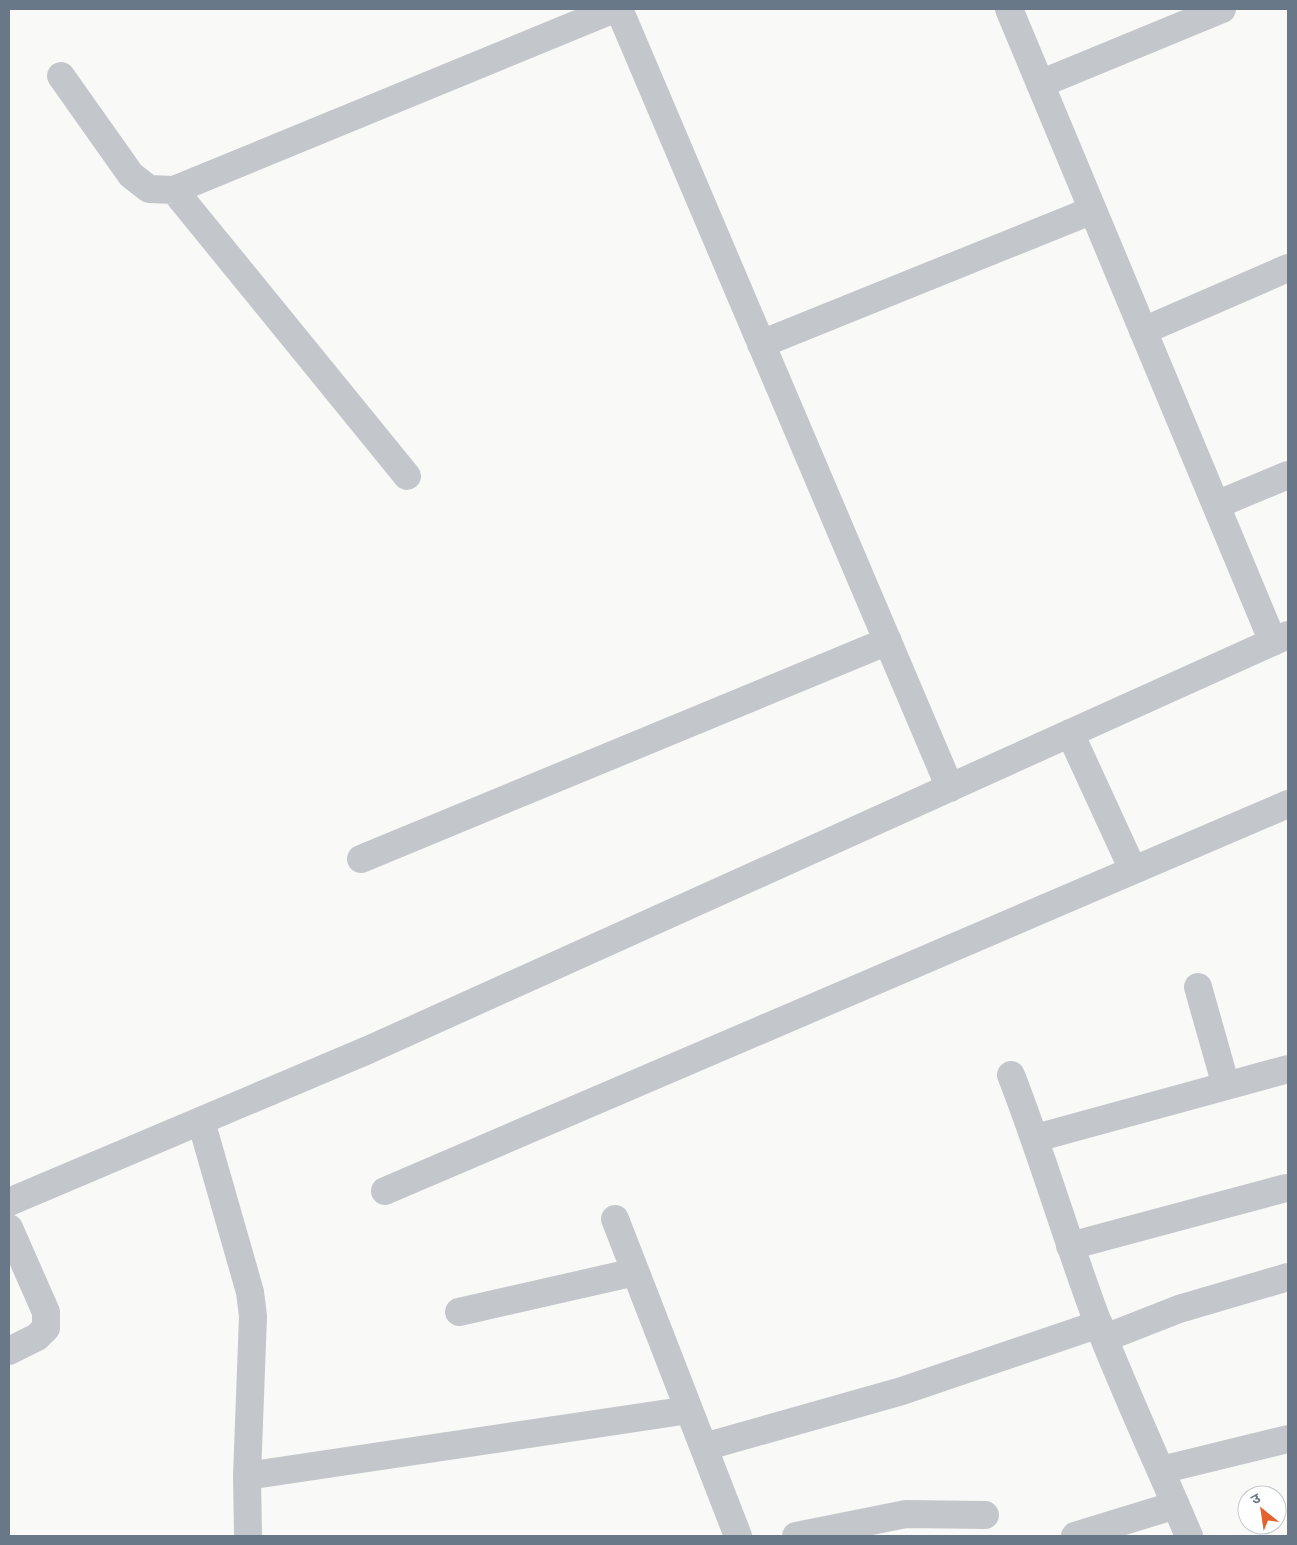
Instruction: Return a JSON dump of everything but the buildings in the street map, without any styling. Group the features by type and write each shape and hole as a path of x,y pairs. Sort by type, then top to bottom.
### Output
{"street":[{"path":"61,76 131,175 149,189 174,190 614,9"},
{"path":"619,9 950,788"},
{"path":"9,1202 377,1046 1280,638 1216,505 1009,9"},
{"path":"1040,84 1222,9"},
{"path":"174,190 408,476"},
{"path":"761,344 1093,210"},
{"path":"1143,331 1288,268"},
{"path":"1216,505 1288,475"},
{"path":"360,859 888,641"},
{"path":"1070,734 1133,870"},
{"path":"385,1191 1288,804"},
{"path":"1198,987 1226,1086"},
{"path":"1036,1138 1288,1069"},
{"path":"1011,1075 1036,1138 1070,1246 1102,1331 1189,1536"},
{"path":"201,1121 250,1292 252,1316 247,1476 248,1536"},
{"path":"1070,1246 1286,1188"},
{"path":"615,1219 738,1536"},
{"path":"9,1228 46,1312 46,1328 38,1337 9,1351"},
{"path":"459,1312 636,1272"},
{"path":"704,1447 902,1391 1288,1277"},
{"path":"247,1476 689,1410"},
{"path":"1161,1470 1288,1439"},
{"path":"1075,1536 1176,1505"},
{"path":"796,1536 897,1515 984,1515"}]}
